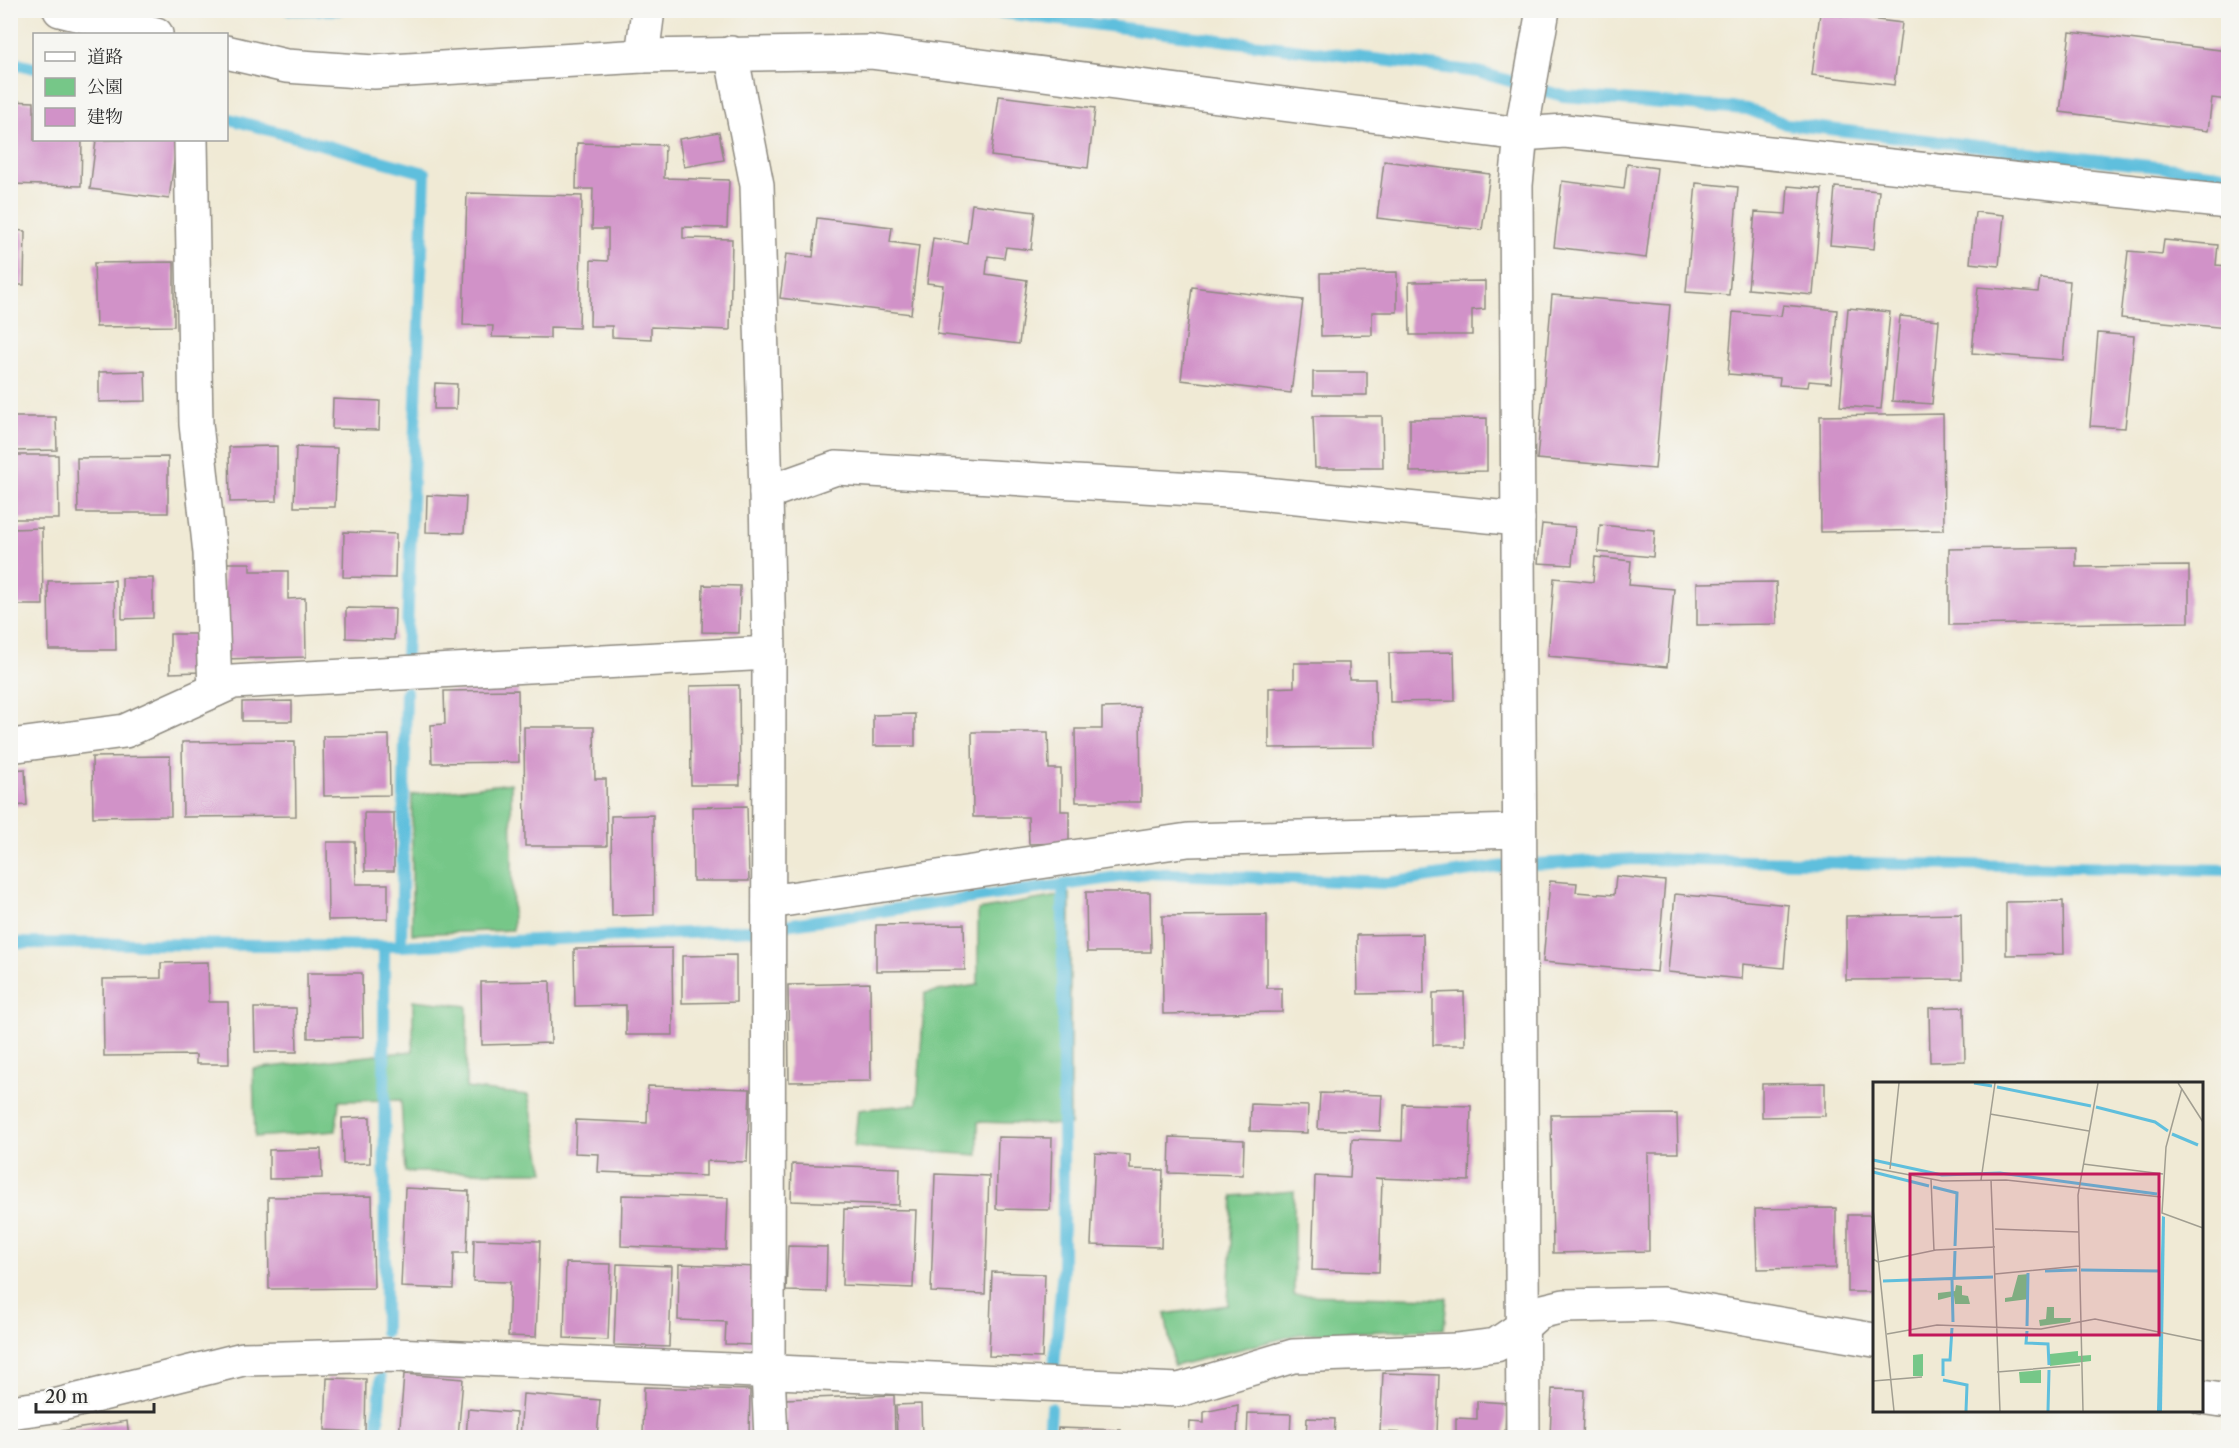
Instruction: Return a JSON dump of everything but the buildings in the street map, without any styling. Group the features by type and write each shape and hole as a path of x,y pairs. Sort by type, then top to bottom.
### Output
{"street":[{"path":"60,10 152,33"},
{"path":"1523,1437 1516,185 1521,134 1544,10"},
{"path":"642,56 647,15"},
{"path":"228,52 285,66 374,72 642,56 870,52 1521,134 1565,131 2229,202"},
{"path":"731,53 757,185 766,493 769,654 768,1372 771,1437"},
{"path":"190,141 196,424 210,553 215,690"},
{"path":"766,493 836,468 1245,492 1518,519"},
{"path":"10,746 125,730 233,682 769,654"},
{"path":"769,902 1188,840 1520,831"},
{"path":"10,1412 54,1406 243,1359 395,1355 1179,1390 1293,1356 1466,1349 1496,1345 1539,1312 1564,1306 1663,1304 1873,1340"},
{"path":"2203,1397 2229,1401"}],"green space":[{"path":"511,783 513,930 412,934 412,795"},
{"path":"1070,894 1070,1125 978,1122 978,1155 854,1147 858,1110 917,1104 925,993 978,985 978,910"},
{"path":"413,1000 467,1006 466,1088 528,1095 544,1172 405,1172 401,1100 339,1101 336,1131 255,1137 253,1069 413,1051"},
{"path":"1294,1191 1294,1295 1447,1298 1444,1329 1300,1334 1174,1366 1165,1314 1228,1305 1233,1196"}],"waterway":[{"path":"289,10 338,10"},
{"path":"979,10 1478,72 1563,96 1747,109 1786,124 2227,175"},
{"path":"10,62 33,68"},
{"path":"228,119 425,173 406,656"},
{"path":"401,946 406,692"},
{"path":"1534,864 1636,859 2228,870"},
{"path":"785,925 1146,873 1388,883 1505,866"},
{"path":"1054,1367 1063,1268 1063,885"},
{"path":"10,943 401,946 752,930"},
{"path":"384,946 385,1332"},
{"path":"377,1438 381,1379"},
{"path":"1049,1438 1051,1408"}]}
